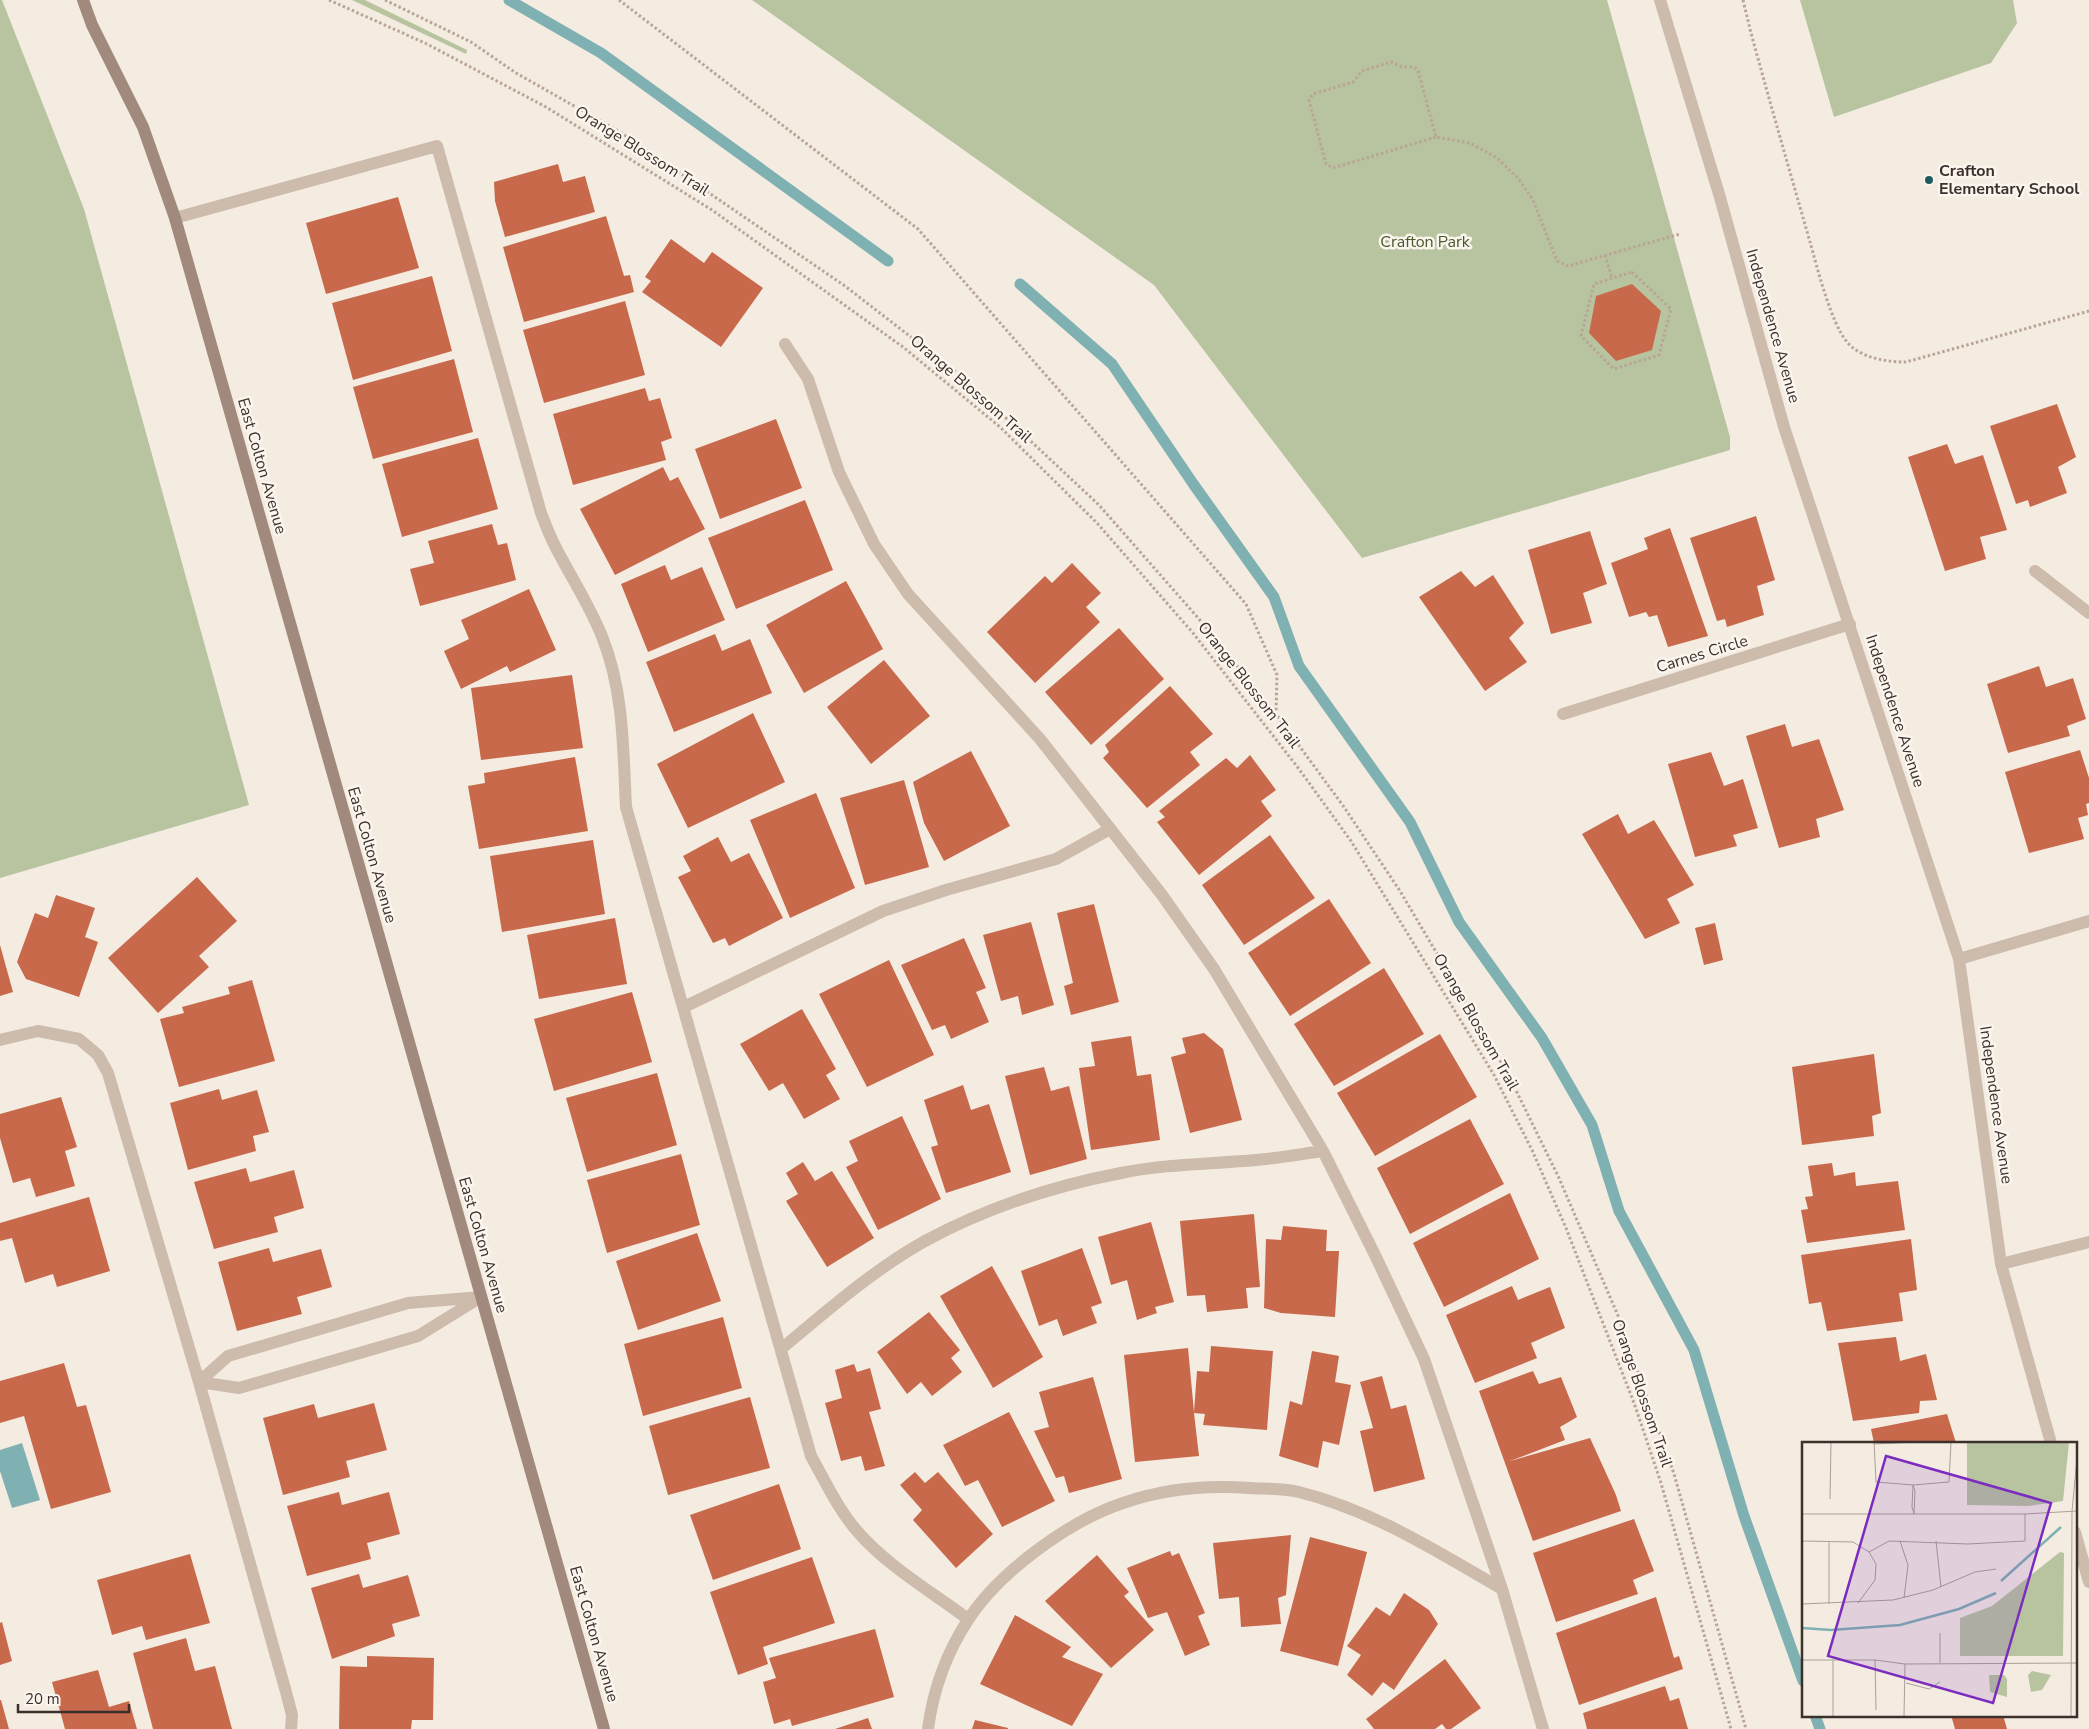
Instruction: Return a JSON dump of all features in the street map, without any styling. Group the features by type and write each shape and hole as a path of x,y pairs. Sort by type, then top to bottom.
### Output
{"street":[{"name":"East Colton Avenue","path":"83,0 92,25 143,127 175,218 604,1729"},
{"name":"Independence Avenue","path":"1660,0 1719,194 1784,427 1958,959 1972,1043 2001,1264 2051,1442"},
{"path":"175,218 437,146 541,513 553,543 591,610 618,685 626,807 811,1456 832,1494 856,1530 876,1551 968,1620"},
{"path":"785,344 808,379 839,472 874,544 908,594 1040,739 1162,895 1214,969 1324,1152 1376,1256 1424,1359 1502,1589 1543,1729"},
{"path":"2034,571 2089,613"},
{"name":"Carnes Circle","path":"1563,714 1850,624"},
{"path":"684,1007 883,911 946,890 1056,859 1110,829"},
{"path":"1958,959 2089,921"},
{"path":"0,1040 38,1031 79,1039 98,1055 108,1073 199,1382 286,1692 292,1715 291,1729"},
{"path":"780,1349 860,1284 896,1260 924,1242 992,1210 1033,1196 1121,1173 1169,1166 1258,1160 1324,1152"},
{"path":"2001,1264 2089,1242"},
{"path":"199,1382 239,1388 418,1336 481,1297"},
{"path":"199,1382 228,1356 408,1303 481,1297"},
{"path":"928,1729 944,1666 968,1620 995,1588 1021,1564 1071,1526 1123,1503 1177,1490 1229,1486 1296,1491 1352,1508 1389,1524 1502,1589"},
{"path":"2076,1536 2089,1582"}],"path":[{"name":"Orange Blossom Trail","path":"329,0 425,43 546,107 712,210 903,347 1000,427 1097,523 1193,633 1299,769 1351,841 1494,1075 1532,1150 1577,1255 1634,1402 1661,1483 1731,1729"},
{"path":"385,0 471,42 516,73 620,132 846,286 960,375 1099,505 1199,619 1276,714 1344,807 1400,891 1507,1072 1559,1178 1619,1318 1674,1474 1746,1729"},
{"path":"619,0 918,229 1246,604 1277,675 1276,714"},
{"path":"1743,0 1750,33 1818,272 1836,323 1847,343 1866,355 1887,362 1906,362 2089,311"},
{"path":"1436,138 1418,70 1414,67 1402,67 1391,62 1362,71 1353,82 1313,94 1309,100 1326,164 1333,168 1436,138 1470,143 1497,158 1518,178 1533,200 1557,261 1568,266 1680,234"},
{"path":"1605,256 1612,278"},
{"path":"1632,272 1671,309 1659,355 1614,369 1581,336 1594,284 1612,278 1632,272"}],"green space":[{"path":"0,0 2,0 84,209 249,805 0,878"},
{"path":"352,0 365,0 467,50 466,54"},
{"name":"Crafton Park","path":"752,0 1607,0 1730,437 1730,450 1362,558 1154,285"},
{"path":"1800,0 2013,0 2017,23 1991,63 1834,117"}],"water":[{"path":"22,1443 40,1500 12,1508 0,1471 0,1450"}],"building":[{"path":"558,164 563,182 585,176 595,212 505,237 495,201 494,182"},
{"path":"398,197 419,268 326,294 306,223"},
{"path":"606,216 624,276 630,275 634,292 524,322 503,247"},
{"path":"671,239 704,263 712,252 763,288 721,347 642,292 651,281 645,277"},
{"path":"432,276 452,351 353,380 332,303"},
{"path":"1632,284 1661,311 1652,350 1616,361 1589,333 1596,296"},
{"path":"625,301 645,375 544,403 523,330"},
{"path":"454,359 473,432 373,459 353,387"},
{"path":"645,388 649,401 660,398 672,438 661,442 666,460 573,485 553,414"},
{"path":"2057,404 2076,457 2058,467 2067,493 2030,507 2028,500 2016,504 1990,426"},
{"path":"776,419 802,488 720,519 695,449"},
{"path":"478,438 498,509 402,537 382,464"},
{"path":"1947,444 1955,464 1983,455 2007,530 1980,537 1986,559 1945,571 1908,457"},
{"path":"663,467 670,481 678,477 705,529 615,575 580,509"},
{"path":"805,500 833,570 736,609 708,538"},
{"path":"1756,516 1775,580 1757,586 1764,615 1727,627 1725,619 1717,621 1690,538"},
{"path":"492,524 498,545 507,543 516,580 420,606 410,569 434,563 428,541"},
{"path":"1670,528 1708,636 1668,647 1657,615 1649,617 1646,612 1629,617 1611,563 1648,549 1644,538"},
{"path":"1590,531 1607,584 1583,593 1592,623 1551,634 1528,550"},
{"path":"1072,563 1101,593 1086,607 1100,622 1035,683 987,632 1045,576 1052,583"},
{"path":"665,565 671,580 702,567 725,620 648,652 621,584"},
{"path":"1461,571 1475,587 1493,575 1524,623 1509,638 1527,662 1485,691 1419,597"},
{"path":"846,581 883,649 804,693 766,625"},
{"path":"529,589 556,650 510,672 507,666 461,689 444,651 469,639 461,620"},
{"path":"1119,628 1164,679 1091,745 1045,692"},
{"path":"715,634 722,651 750,639 772,693 674,732 646,662"},
{"path":"884,660 930,716 871,764 827,707"},
{"path":"2039,666 2046,687 2073,678 2086,719 2067,726 2070,736 2008,753 1987,684"},
{"path":"572,675 583,748 481,760 471,688"},
{"path":"1170,686 1213,734 1190,752 1200,765 1147,808 1103,758 1109,752 1105,745"},
{"path":"753,713 785,782 688,828 657,764"},
{"path":"1785,724 1792,747 1819,739 1844,810 1816,819 1820,837 1779,848 1746,736"},
{"path":"2080,750 2089,778 2089,803 2086,804 2088,815 2078,818 2084,839 2029,853 2005,772"},
{"path":"971,751 1010,826 944,861 924,823 913,782"},
{"path":"1711,752 1724,786 1743,779 1758,828 1733,835 1737,846 1695,857 1668,764"},
{"path":"1250,755 1276,790 1261,801 1272,816 1199,875 1157,822 1165,817 1159,811 1226,758 1237,768"},
{"path":"575,757 588,831 479,849 468,786 485,783 484,773"},
{"path":"904,780 929,867 865,885 840,798"},
{"path":"816,793 855,888 790,918 750,820"},
{"path":"1618,814 1628,834 1654,820 1694,885 1667,899 1680,923 1645,939 1582,834"},
{"path":"1270,835 1315,898 1244,945 1202,885"},
{"path":"718,837 731,862 749,853 783,918 729,946 725,938 713,943 678,877 691,871 683,856"},
{"path":"593,840 605,914 502,932 490,856"},
{"path":"197,877 237,921 199,956 209,967 158,1013 108,958"},
{"path":"56,895 95,908 85,937 98,942 79,997 26,979 17,962 35,913 48,918"},
{"path":"1329,899 1371,963 1290,1016 1248,953"},
{"path":"1094,904 1119,1002 1071,1015 1064,986 1073,983 1057,913"},
{"path":"615,918 627,984 539,999 527,935"},
{"path":"1031,922 1054,1005 1022,1015 1018,996 1001,1001 983,935"},
{"path":"1715,923 1723,960 1704,965 1695,928"},
{"path":"964,938 986,988 976,992 989,1022 951,1039 945,1025 932,1030 901,965"},
{"path":"0,945 13,992 0,996"},
{"path":"889,960 934,1055 867,1087 819,994"},
{"path":"1384,968 1424,1034 1334,1086 1294,1024"},
{"path":"252,980 275,1061 179,1087 160,1019 184,1013 182,1007 230,994 228,987"},
{"path":"632,992 652,1062 554,1091 534,1019"},
{"path":"802,1009 836,1069 826,1075 840,1099 804,1119 783,1083 769,1091 740,1044"},
{"path":"1204,1033 1223,1049 1242,1120 1190,1133 1171,1057 1186,1053 1182,1038"},
{"path":"1440,1034 1477,1097 1375,1156 1337,1093"},
{"path":"1131,1036 1137,1076 1151,1074 1160,1140 1091,1150 1079,1068 1095,1066 1091,1042"},
{"path":"1874,1054 1881,1113 1872,1116 1874,1136 1802,1145 1792,1067"},
{"path":"1044,1067 1051,1091 1069,1086 1087,1159 1030,1175 1005,1076"},
{"path":"657,1073 677,1145 587,1172 566,1098"},
{"path":"963,1085 971,1110 989,1104 1011,1172 946,1193 931,1147 938,1145 924,1100"},
{"path":"219,1089 222,1100 257,1090 269,1132 253,1136 256,1151 188,1170 170,1103"},
{"path":"61,1097 77,1147 65,1151 75,1186 36,1197 30,1178 13,1183 0,1138 0,1114"},
{"path":"902,1116 941,1199 878,1230 846,1167 858,1161 849,1141"},
{"path":"1470,1119 1504,1184 1410,1234 1377,1168"},
{"path":"681,1154 700,1225 607,1253 587,1180"},
{"path":"803,1162 815,1181 832,1171 874,1238 827,1267 786,1201 798,1194 786,1173"},
{"path":"1832,1163 1834,1176 1855,1172 1856,1186 1898,1181 1905,1230 1807,1243 1801,1210 1808,1209 1805,1197 1813,1196 1808,1166"},
{"path":"246,1168 250,1182 294,1170 304,1208 274,1217 278,1232 214,1249 194,1182"},
{"path":"1510,1193 1539,1259 1444,1307 1413,1243"},
{"path":"89,1197 110,1271 57,1287 53,1274 25,1283 12,1238 0,1241 0,1223"},
{"path":"1254,1214 1260,1287 1246,1288 1248,1308 1207,1312 1205,1295 1187,1296 1180,1221"},
{"path":"1151,1222 1174,1302 1155,1307 1157,1313 1137,1320 1127,1280 1111,1285 1098,1237"},
{"path":"1283,1226 1327,1230 1326,1251 1339,1251 1335,1317 1281,1313 1264,1308 1266,1239 1281,1240"},
{"path":"697,1233 721,1301 638,1330 616,1261"},
{"path":"1911,1239 1917,1290 1899,1293 1903,1321 1827,1331 1821,1302 1809,1304 1801,1255"},
{"path":"269,1248 273,1262 321,1249 332,1287 297,1297 302,1314 237,1331 218,1262"},
{"path":"1082,1248 1102,1303 1091,1307 1097,1323 1063,1336 1057,1319 1039,1326 1021,1271"},
{"path":"992,1266 1043,1357 993,1388 940,1296"},
{"path":"1512,1286 1518,1300 1550,1287 1565,1328 1531,1343 1537,1358 1475,1383 1446,1315"},
{"path":"929,1312 960,1350 951,1358 962,1372 932,1396 921,1382 907,1394 877,1352"},
{"path":"723,1317 742,1388 643,1416 624,1344"},
{"path":"1896,1337 1900,1361 1926,1354 1937,1400 1920,1401 1919,1413 1853,1421 1838,1343"},
{"path":"1211,1346 1273,1351 1267,1430 1203,1425 1205,1414 1194,1413 1199,1456 1135,1462 1124,1355 1188,1348 1194,1412 1197,1371 1209,1372"},
{"path":"1312,1351 1339,1356 1335,1382 1351,1385 1339,1445 1323,1441 1318,1468 1279,1456 1290,1401 1302,1405"},
{"path":"64,1363 77,1407 86,1405 111,1492 51,1509 24,1416 0,1423 0,1381"},
{"path":"854,1364 857,1372 870,1368 881,1409 869,1412 885,1466 865,1471 861,1456 841,1461 825,1403 842,1398 835,1370"},
{"path":"1533,1371 1539,1384 1561,1377 1577,1417 1560,1427 1565,1440 1510,1461 1590,1438 1616,1495 1621,1511 1533,1541 1479,1391"},
{"path":"1382,1376 1391,1409 1406,1405 1425,1479 1374,1492 1360,1431 1373,1428 1360,1382"},
{"path":"1093,1377 1122,1479 1069,1493 1064,1476 1056,1478 1034,1431 1049,1427 1039,1392"},
{"path":"750,1397 770,1468 668,1495 649,1426"},
{"path":"374,1403 387,1450 346,1461 350,1477 283,1495 263,1418 314,1404 318,1418"},
{"path":"1009,1412 1055,1501 1002,1527 978,1480 965,1486 943,1445"},
{"path":"1947,1414 1956,1442 1874,1442 1871,1429"},
{"path":"915,1472 925,1483 938,1472 993,1534 956,1568 913,1520 922,1510 900,1485"},
{"path":"779,1484 801,1549 713,1580 690,1515"},
{"path":"339,1492 342,1505 389,1492 400,1534 367,1543 371,1559 307,1576 287,1506"},
{"path":"1634,1519 1654,1571 1633,1580 1638,1594 1556,1622 1533,1553"},
{"path":"1291,1535 1286,1595 1278,1598 1281,1624 1241,1627 1239,1597 1219,1599 1213,1543"},
{"path":"1310,1537 1367,1552 1338,1666 1280,1651"},
{"path":"1170,1551 1172,1556 1179,1553 1205,1613 1198,1616 1210,1645 1185,1656 1167,1612 1148,1618 1127,1568"},
{"path":"190,1554 210,1623 146,1640 142,1626 112,1635 97,1580"},
{"path":"1097,1555 1129,1592 1124,1596 1154,1630 1111,1668 1045,1601"},
{"path":"812,1557 835,1623 763,1647 768,1664 738,1675 710,1592"},
{"path":"359,1574 363,1588 408,1575 420,1616 392,1624 395,1636 332,1659 311,1588"},
{"path":"1404,1593 1429,1610 1438,1624 1394,1690 1383,1682 1372,1696 1347,1675 1361,1655 1347,1646 1376,1607 1390,1616"},
{"path":"1656,1597 1674,1658 1679,1656 1683,1669 1579,1705 1556,1633"},
{"path":"1015,1615 1071,1647 1062,1657 1103,1674 1072,1726 980,1684"},
{"path":"2,1622 12,1661 0,1665 0,1623"},
{"path":"875,1629 894,1697 792,1726 790,1719 774,1724 763,1682 776,1678 769,1658"},
{"path":"186,1638 195,1671 215,1666 232,1729 153,1729 133,1653"},
{"path":"367,1656 434,1658 433,1720 412,1720 411,1729 339,1729 340,1666 367,1667"},
{"path":"1445,1659 1481,1708 1451,1729 1446,1729 1442,1724 1435,1729 1374,1729 1366,1719"},
{"path":"98,1670 109,1707 129,1701 137,1729 65,1729 52,1682"},
{"path":"1665,1686 1670,1701 1679,1698 1688,1729 1587,1729 1583,1713"},
{"path":"1,1700 9,1729 0,1729"},
{"path":"1951,1716 2003,1716 2007,1729 1955,1729"},
{"path":"868,1718 872,1729 835,1729"},
{"path":"975,1720 1008,1728 1008,1729 972,1729"}],"waterway":[{"path":"509,0 601,53 888,261"},
{"path":"1020,284 1112,364 1194,485 1274,597 1299,666 1410,822 1459,922 1542,1038 1592,1125 1619,1211 1694,1350 1744,1516 1802,1678"},
{"path":"1815,1716 1820,1729"}],"place":[{"name":"Crafton Elementary School","path":"1929,180"}]}
